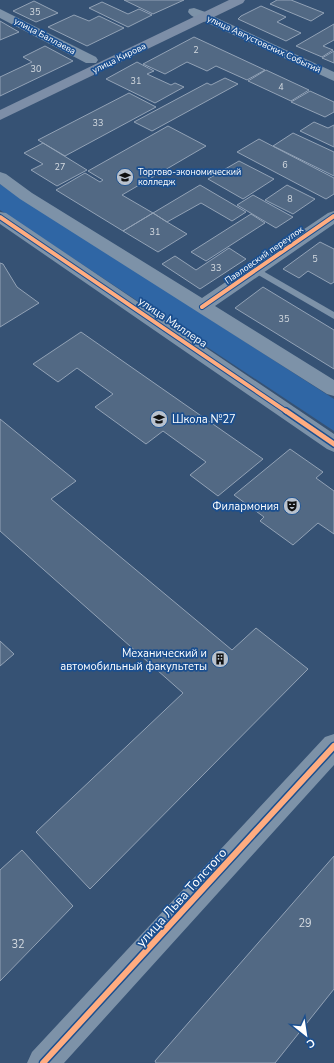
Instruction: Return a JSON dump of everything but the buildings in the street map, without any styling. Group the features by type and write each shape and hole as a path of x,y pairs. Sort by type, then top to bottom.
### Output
{"main road":[{"name":"улица Кирова","path":"0,116 200,14 218,0"},
{"name":"улица Кирова","path":"0,105 91,60 200,14 239,0"}],"street":[{"name":"улица Баллаева","path":"0,13 91,60"},
{"name":"улица Августовских Событий","path":"200,14 334,77"},
{"path":"0,177 26,196 334,389"},
{"name":"Павловский переулок","path":"202,307 334,216"},
{"name":"улица Миллера","path":"0,217 334,444"},
{"name":"улица Льва Толстого","path":"44,1063 334,746"}],"lane":[{"path":"256,270 334,316"}],"shaded area":[{"path":"0,184 334,399 334,431 0,210"}],"cycle path":[{"path":"202,307 334,216"},
{"path":"0,217 334,444"},
{"path":"43,1063 334,746"}],"place":[{"name":"Торгово-экономический колледж","path":"125,177"},
{"name":"Школа №27","path":"159,419"},
{"name":"Филармония","path":"292,506"},
{"name":"Механический и автомобильный факультеты","path":"220,659"}]}
